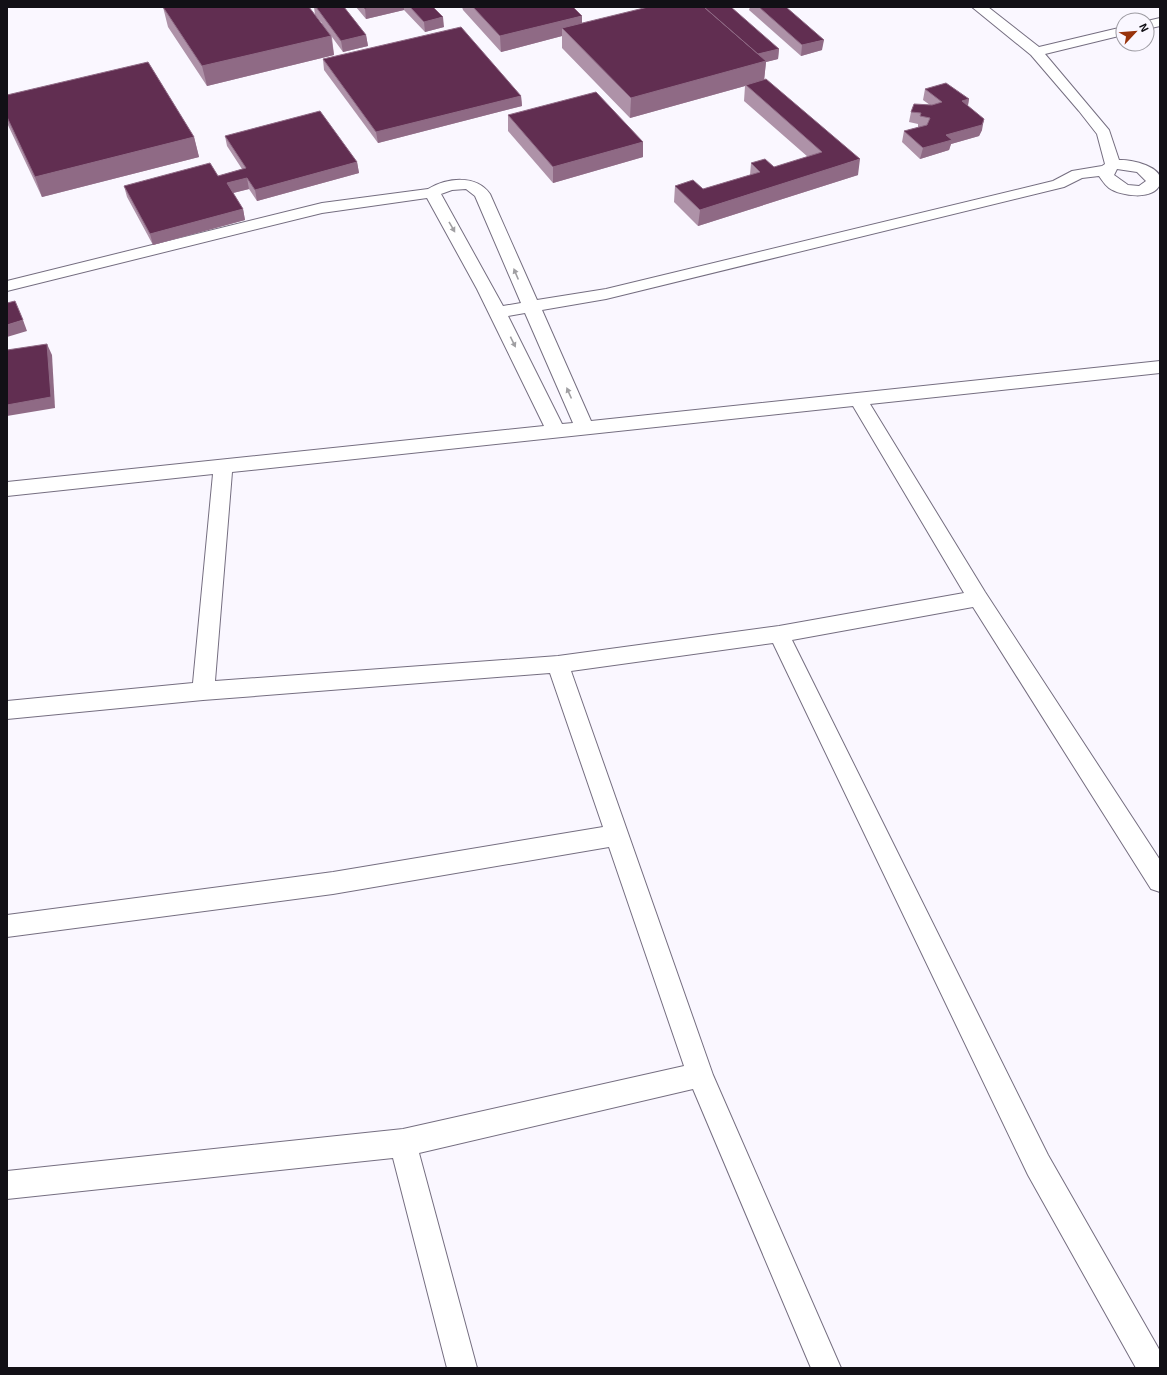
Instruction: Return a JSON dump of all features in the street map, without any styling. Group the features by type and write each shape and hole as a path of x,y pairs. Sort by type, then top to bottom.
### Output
{"street":[{"path":"979,7 1036,52 1094,119 1104,133 1151,175 1154,181 1152,185 1146,189 1058,184"},
{"path":"1036,52 1115,33"},
{"path":"1104,133 1110,168 1106,175 1108,180 1121,187 1160,196"},
{"path":"498,312 531,308 606,294 1058,184 1078,174 1127,164 1151,175"},
{"path":"7,286 322,208 366,201 432,194 436,190 450,186 468,184 474,186 482,194 585,429"},
{"path":"432,194 498,312 557,432"},
{"path":"7,489 1160,367"},
{"path":"858,399 978,598 1160,881"},
{"path":"203,691 222,466"},
{"path":"7,710 203,691 558,664 779,634 978,598"},
{"path":"779,634 1038,1165 1153,1368"},
{"path":"558,664 700,1075 826,1368"},
{"path":"7,926 334,883 617,835"},
{"path":"7,1185 403,1143 700,1075"},
{"path":"403,1143 462,1368"}],"building":[{"path":"163,7 309,7 331,36 202,66"},
{"path":"316,7 344,7 366,35 341,41"},
{"path":"410,7 433,7 443,17 424,22"},
{"path":"473,7 573,7 582,16 500,36"},
{"path":"648,7 704,7 766,61 631,98 562,28"},
{"path":"704,7 731,7 779,49 758,54"},
{"path":"759,7 786,7 824,40 802,45"},
{"path":"461,27 521,96 376,132 323,59"},
{"path":"148,62 194,137 35,177 7,117 7,95"},
{"path":"766,79 860,159 700,210 675,186 693,180 703,189 760,172 751,163 765,159 774,167 822,152 746,85"},
{"path":"946,83 969,99 962,101 984,119 982,125 946,135 952,140 923,148 904,131 927,125 930,118 920,116 921,113 911,112 914,104 932,105 942,102 925,89"},
{"path":"596,92 643,142 553,167 508,115"},
{"path":"320,111 357,162 255,190 247,178 227,183 243,209 150,234 124,186 210,163 218,176 246,168 225,136"},
{"path":"15,301 23,320 7,325 7,303"},
{"path":"47,344 51,397 7,405 7,350"}]}
